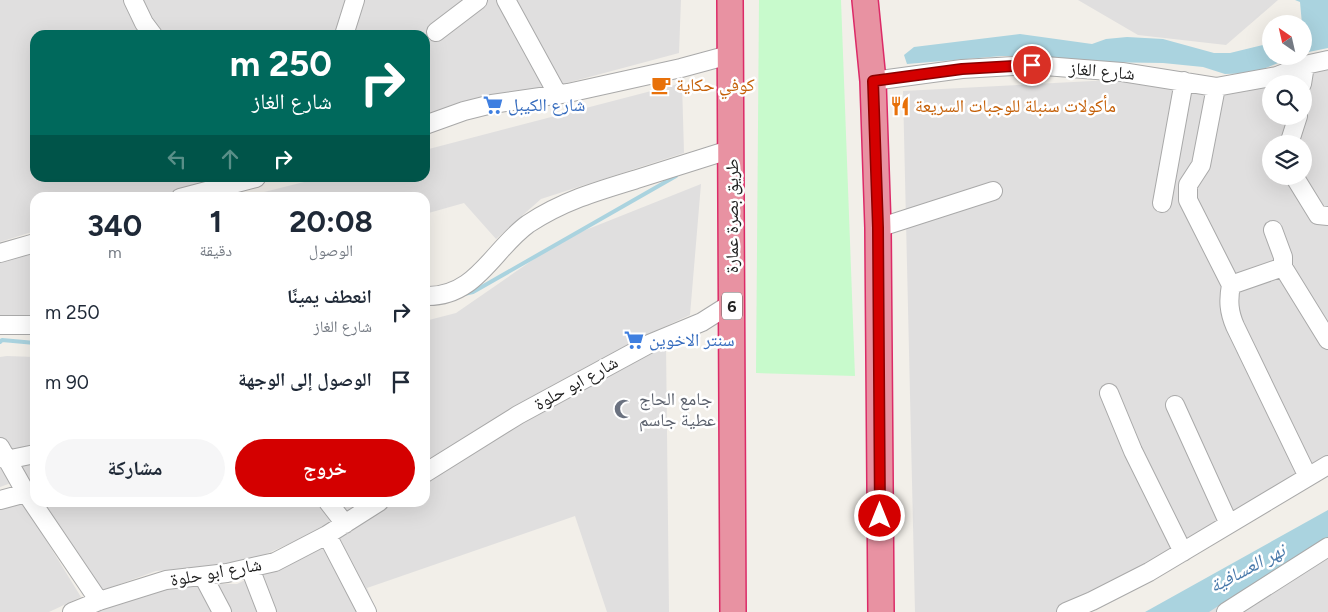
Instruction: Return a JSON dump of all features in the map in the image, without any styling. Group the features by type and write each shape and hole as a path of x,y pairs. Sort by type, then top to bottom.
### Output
{"highway":[{"name":"طريق بصرة عمارة","path":"730,0 733,612"},
{"path":"865,0 873,81 878,228 881,612"}],"street":[{"path":"133,0 149,30"},
{"path":"346,30 355,0"},
{"path":"436,32 478,0"},
{"path":"506,0 558,95"},
{"path":"430,123 464,111 492,104 558,95 681,68 729,55"},
{"name":"شارع الغاز","path":"1312,63 1328,60"},
{"name":"شارع الغاز","path":"873,81 962,69 1032,65 1122,72 1216,87 1277,76 1305,65"},
{"path":"1303,75 1305,65"},
{"path":"1162,203 1184,81"},
{"path":"1216,87 1201,165 1188,184 1188,200 1231,285 1228,298 1230,314 1308,477"},
{"path":"430,295 454,291 475,279 526,226 555,207 588,194 732,149"},
{"path":"203,192 241,182"},
{"path":"1300,185 1318,215 1328,216"},
{"path":"878,228 993,191"},
{"path":"1273,230 1283,257 1283,267 1328,340"},
{"path":"0,253 30,244"},
{"path":"1231,285 1283,267"},
{"name":"شارع ابو حلوة","path":"430,470 518,415 649,344 702,322 732,303"},
{"path":"0,325 30,325"},
{"path":"1109,393 1133,451 1183,552"},
{"path":"1174,405 1229,524"},
{"path":"3,454 30,454"},
{"path":"3,454 30,499"},
{"path":"1066,612 1109,593 1183,552 1328,465"},
{"path":"0,500 26,493"},
{"path":"35,507 99,601"},
{"path":"332,507 345,524"},
{"name":"شارع ابو حلوة","path":"72,612 99,601 166,580 227,573 274,562 327,535 371,507"},
{"path":"327,535 367,612"},
{"path":"1226,612 1328,547"},
{"path":"250,568 267,612"},
{"path":"203,576 222,612"}],"shaded area":[{"path":"0,0 681,0 679,53 430,120 430,30 30,30 30,182 209,182 172,192 30,192 30,233 0,242"},
{"path":"1078,0 1278,0 1226,45 1138,35"},
{"path":"1328,65 1328,463 1059,612 915,612 903,91 1131,79 1252,81 1262,79 1262,125 1312,125 1312,75 1280,75"},
{"path":"682,83 684,153 541,199 496,239 464,203 430,213 430,192 264,192 304,182 430,182 430,149"},
{"path":"701,184 690,315 640,338 516,408 430,461 430,320 456,313 563,239"},
{"path":"30,253 30,323 0,326 0,261"},
{"path":"666,343 669,612 607,612 575,516 367,588 377,612 86,612 160,583 237,584 342,532 383,507 430,507 430,477 499,434"},
{"path":"0,357 30,357 30,491 22,479 0,487"},
{"path":"19,496 81,597 49,612 0,612 0,503"},
{"path":"41,507 355,507 309,535 241,565 156,571 98,592"},
{"path":"1328,534 1328,612 1185,612"}],"green space":[{"path":"759,0 841,0 855,376 756,373"}],"water":[{"path":"1295,0 1328,0 1328,48 1312,51 1312,15 1301,15 1300,2"},
{"path":"1020,34 1092,44 1106,39 1127,37 1163,39 1214,53 1230,53 1262,45 1262,65 1273,65 1253,73 1225,74 1203,67 1163,63 1097,62 1035,56 1002,56 907,64 904,55 914,47"},
{"name":"نهر العسافية","path":"1328,510 1328,542 1240,592 1209,612 1145,612"}],"waterway":[{"path":"464,294 473,292 676,176"},
{"path":"0,342 2,340 30,343"}],"place":[{"name":"كوفي حكاية","path":"661,85"},
{"name":"شارع الكيبل","path":"493,105"},
{"name":"مأكولات سنبلة للوجبات السريعة","path":"900,106"},
{"name":"سنتر الاخوين","path":"634,340"},
{"name":"جامع الحاج عطية جاسم","path":"624,409"}],"route":[{"path":"880,516 878,228 873,81 962,69 1032,65"}]}
